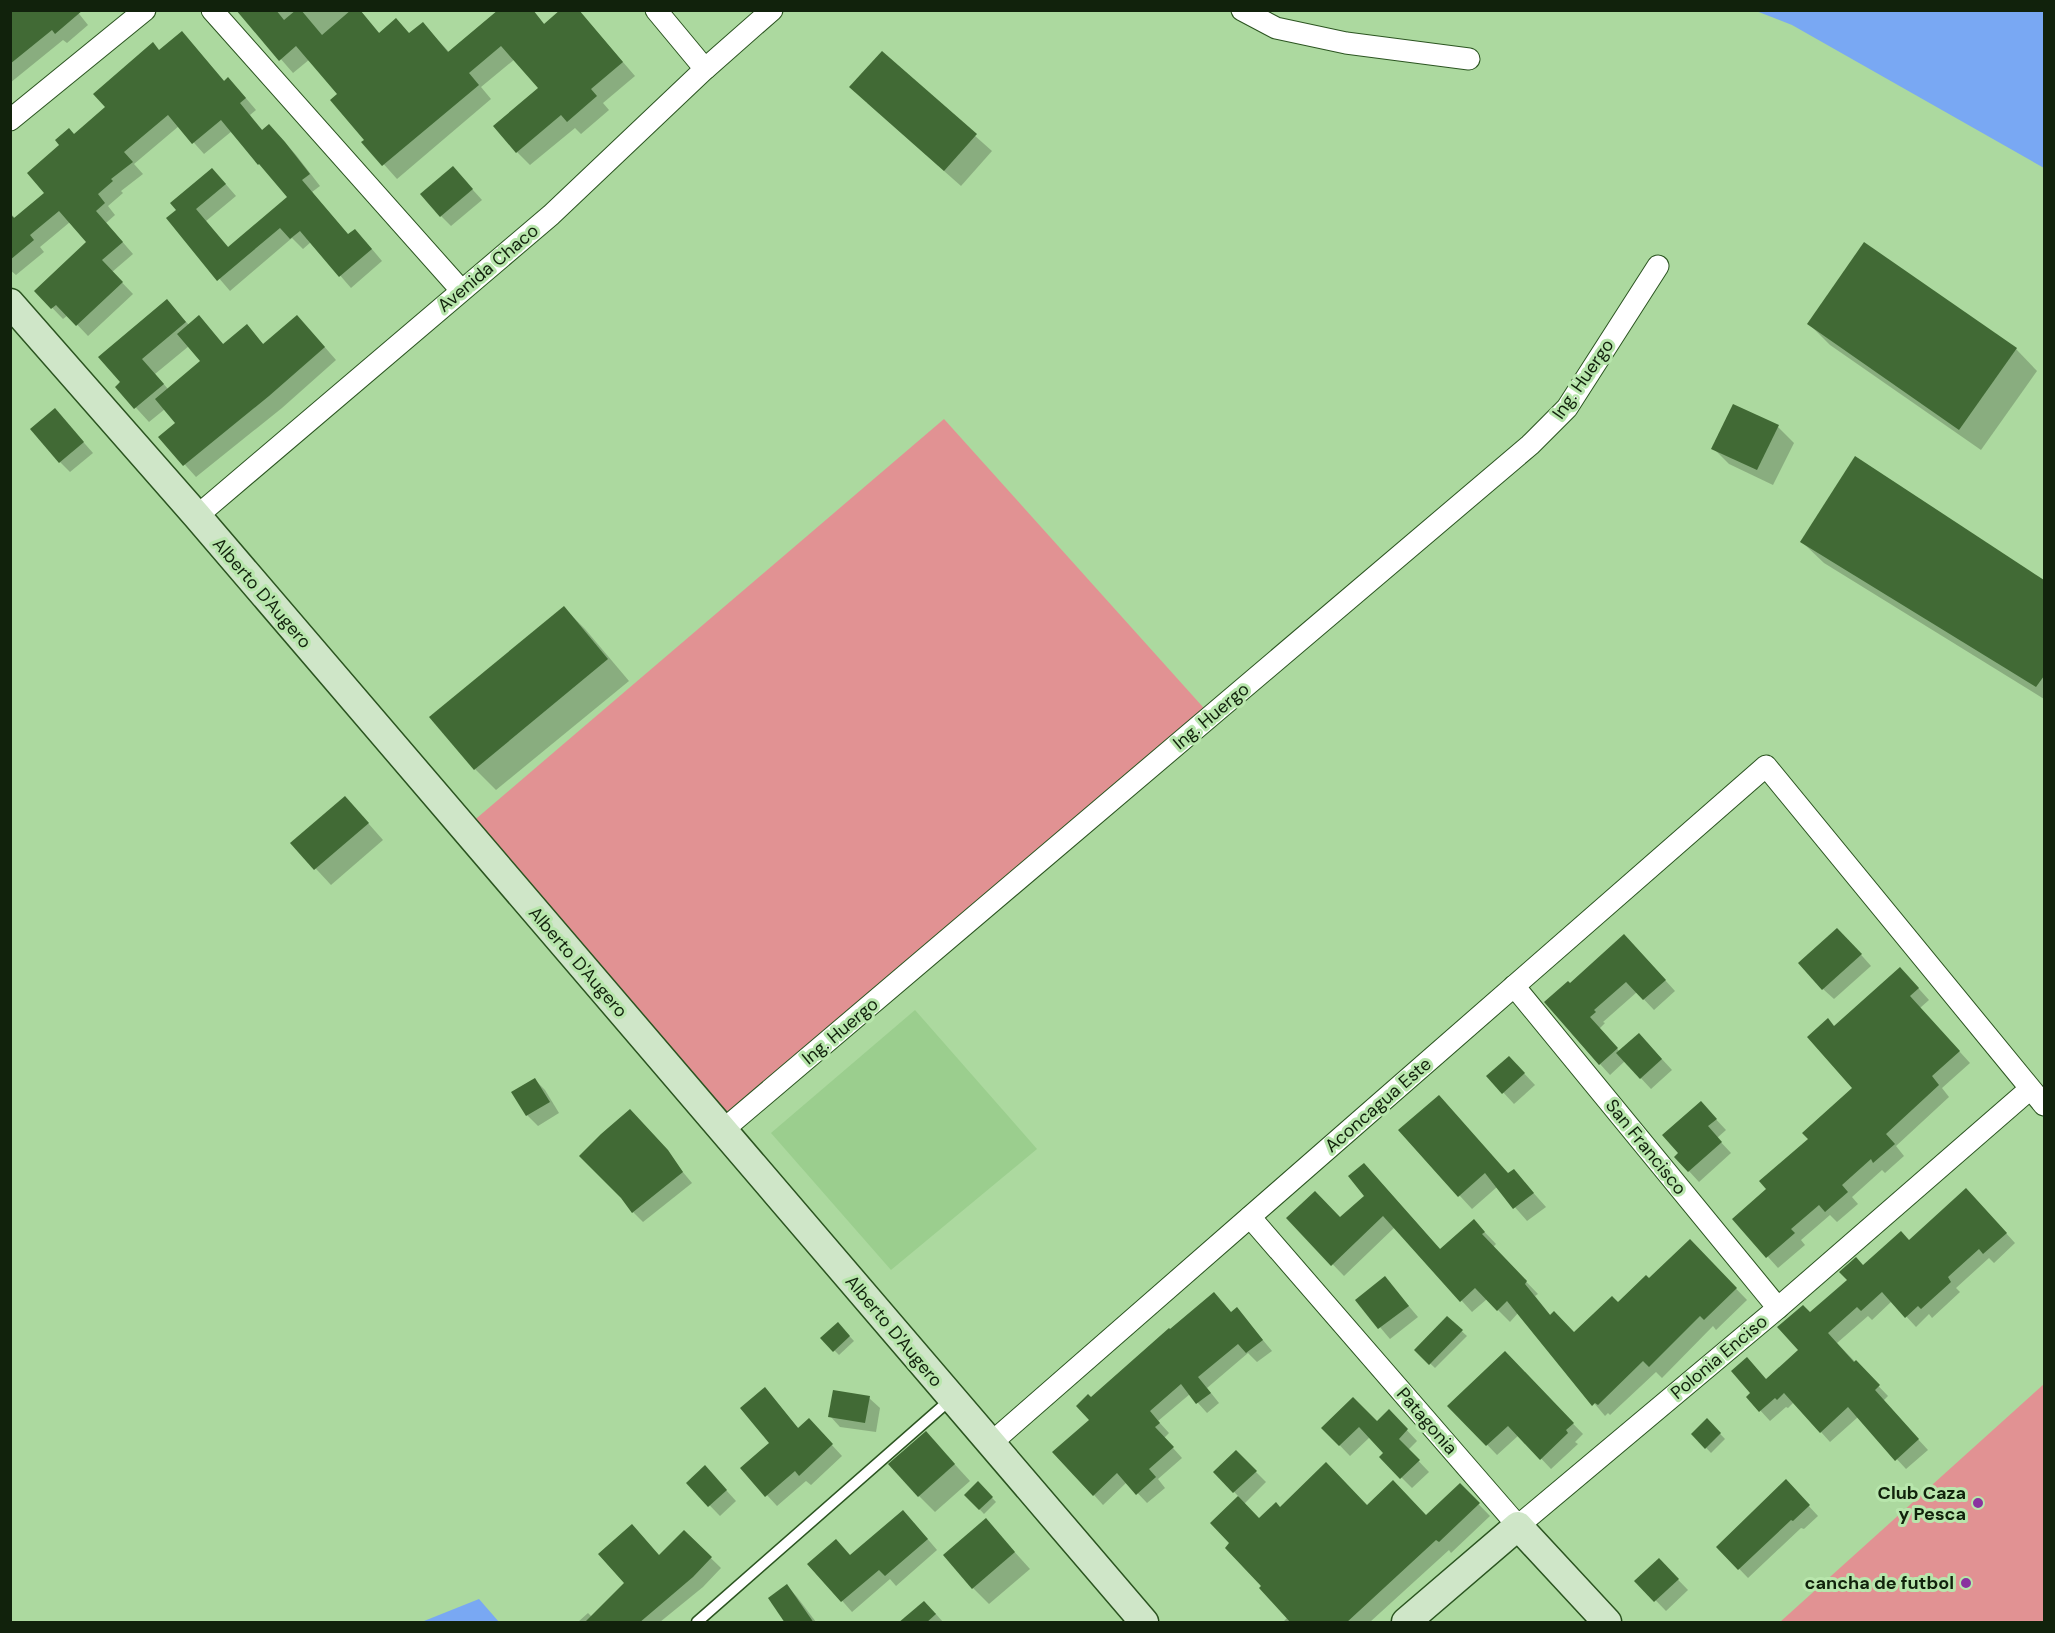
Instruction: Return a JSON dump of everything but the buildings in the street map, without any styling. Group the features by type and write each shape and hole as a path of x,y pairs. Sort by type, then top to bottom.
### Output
{"main road":[{"name":"Alberto D'Augero","path":"10,303 197,516 1144,1623"},
{"name":"Polonia Enciso","path":"1406,1623 1518,1526"},
{"name":"Patagonia","path":"1518,1526 1607,1623"}],"street":[{"path":"10,120 145,10"},
{"path":"212,10 461,290"},
{"path":"656,10 705,69"},
{"name":"Avenida Chaco","path":"197,516 550,215 705,69 772,10"},
{"path":"1242,10 1276,28 1346,43 1469,59"},
{"name":"Ing. Huergo","path":"723,1131 1530,445 1567,408 1658,266"},
{"name":"Aconcagua Este","path":"990,1444 1766,766 2030,1089"},
{"name":"San Francisco","path":"1514,986 1778,1308"},
{"path":"2030,1089 2044,1105"},
{"name":"Polonia Enciso","path":"1518,1526 1778,1308 2030,1089"},
{"name":"Patagonia","path":"1250,1217 1518,1526"}],"lane":[{"path":"698,1623 951,1399"}],"shaded area":[{"path":"944,419 1211,716 723,1130 464,829"},
{"path":"915,1010 1037,1149 891,1270 771,1133"},
{"name":"Club Caza y Pesca","path":"2044,1384 2044,1622 1780,1622"}],"water":[{"path":"1756,11 2044,11 2044,168 1792,25"},
{"path":"479,1599 499,1622 422,1622 424,1621"}],"place":[{"name":"Club Caza y Pesca","path":"1978,1503"},
{"name":"cancha de futbol","path":"1966,1583"}]}
